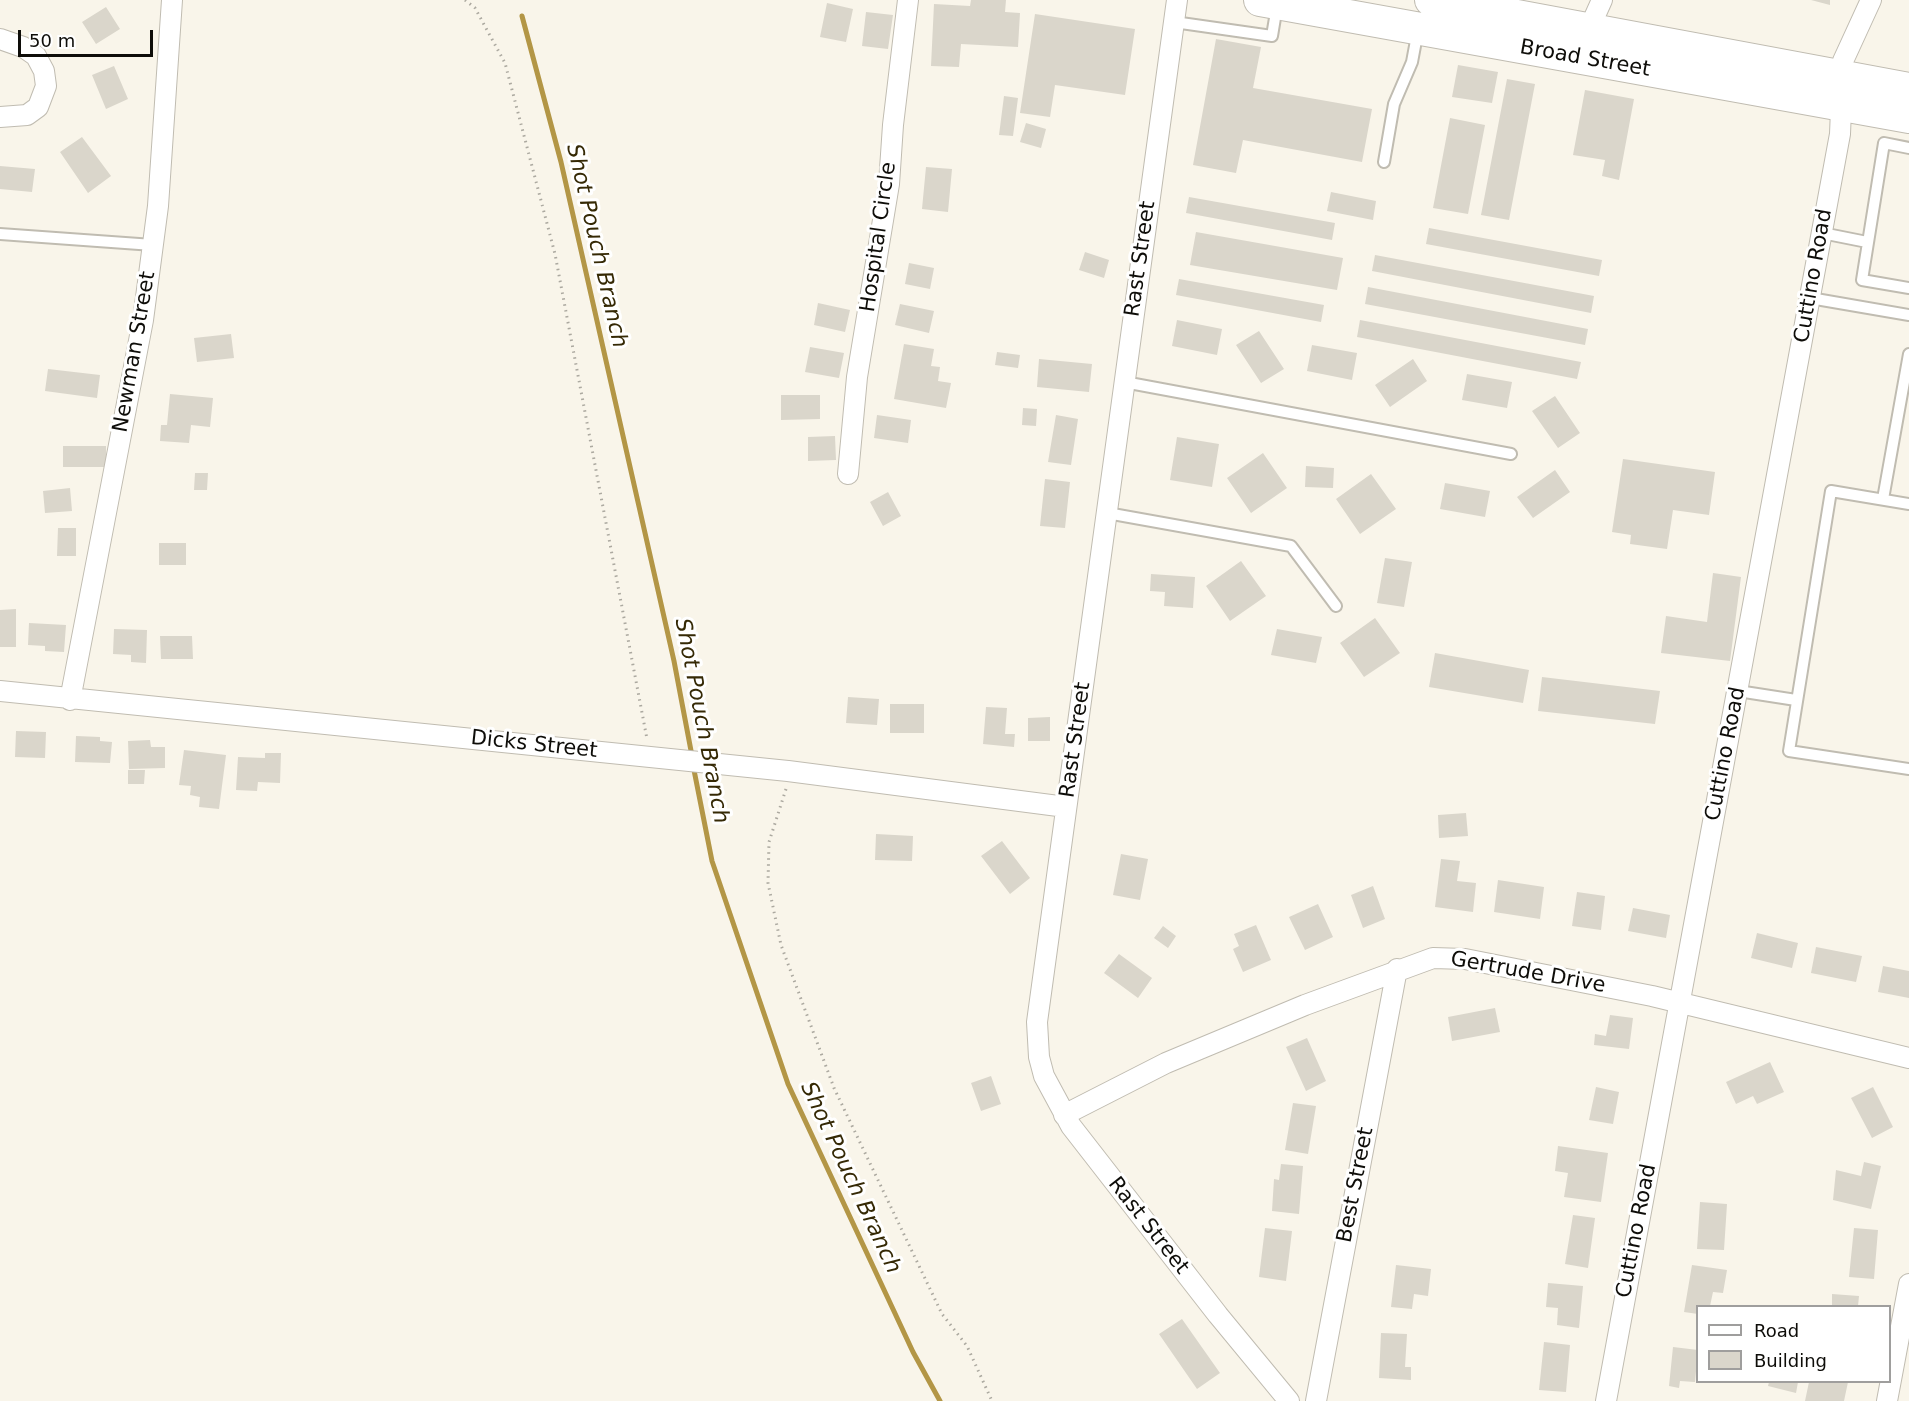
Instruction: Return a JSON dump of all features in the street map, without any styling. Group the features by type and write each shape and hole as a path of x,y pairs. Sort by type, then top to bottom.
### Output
{"main road":[{"name":"Broad Street","path":"1272,1 1423,12 1589,29 1842,91 1909,117"},
{"name":"Broad Street","path":"1423,12 1586,60 1842,91 1909,89"}],"street":[{"name":"Newman Street","path":"70,700 143,321 153,245 172,0"},
{"name":"Hospital Circle","path":"848,474 857,377 889,184 893,125 908,0"},
{"name":"Rast Street","path":"1177,0 1037,1022 1039,1057 1044,1076 1064,1115 1106,1173 1289,1401"},
{"path":"1586,60 1589,29 1602,0"},
{"name":"Cuttino Road","path":"1605,1401 1840,134 1843,61 1872,0"},
{"path":"0,39 23,47 36,56 44,71 46,86 38,107 27,115 0,117"},
{"name":"Dicks Street","path":"0,691 70,700 659,757 1066,807"},
{"name":"Gertrude Drive","path":"1064,1115 1166,1063 1397,969 1433,958 1465,959 1680,1002 1909,1058"},
{"name":"Best Street","path":"1316,1401 1397,969"},
{"path":"1891,1380 1909,1284"},
{"path":"1887,1401 1890,1383"}],"lane":[{"path":"1174,22 1272,36 1272,1"},
{"path":"1384,162 1394,104 1412,62 1423,12"},
{"path":"1909,148 1884,143 1862,280 1909,288"},
{"path":"1822,233 1867,242"},
{"path":"0,234 153,245"},
{"path":"1810,298 1909,315"},
{"path":"1883,500 1909,354"},
{"path":"1124,382 1511,454"},
{"path":"1909,504 1831,491 1789,751 1909,769"},
{"path":"1107,513 1291,546 1335,606"},
{"path":"1738,691 1796,700"}],"path":[{"path":"465,0 475,8 505,63 555,254 659,757"},
{"path":"786,787 769,842 768,883 781,945 834,1088 942,1314 967,1346 992,1401"}],"building":[{"path":"971,0 1006,0 1005,12 1020,13 1018,47 961,44 959,67 931,66 934,4 970,6"},
{"path":"1811,0 1830,0 1830,5"},
{"path":"827,3 853,9 846,42 820,37"},
{"path":"106,7 120,29 96,44 82,22"},
{"path":"866,12 893,15 888,49 862,46"},
{"path":"1035,14 1135,29 1125,95 1055,85 1050,117 1020,113"},
{"path":"1216,39 1261,47 1253,88 1372,109 1362,162 1243,140 1236,173 1193,165"},
{"path":"1458,65 1498,72 1492,103 1452,97"},
{"path":"114,66 128,99 106,109 92,75"},
{"path":"1507,79 1535,84 1509,220 1481,215"},
{"path":"1585,90 1634,99 1619,180 1602,176 1605,160 1573,155"},
{"path":"1004,96 1018,98 1013,136 999,135"},
{"path":"1450,118 1485,125 1468,214 1433,208"},
{"path":"1026,123 1046,129 1041,148 1020,142"},
{"path":"82,137 111,176 88,193 60,152"},
{"path":"0,166 35,169 32,192 0,189"},
{"path":"926,167 952,169 948,212 922,209"},
{"path":"1331,192 1376,201 1373,220 1327,211"},
{"path":"1189,197 1335,223 1332,240 1186,213"},
{"path":"1429,228 1602,260 1599,276 1426,244"},
{"path":"1196,232 1343,258 1337,290 1190,265"},
{"path":"1085,252 1109,260 1104,278 1079,270"},
{"path":"1375,255 1594,296 1591,313 1372,271"},
{"path":"909,263 934,268 930,289 905,284"},
{"path":"1179,279 1324,305 1321,322 1176,295"},
{"path":"1368,287 1588,329 1585,345 1365,304"},
{"path":"818,303 850,310 845,332 814,325"},
{"path":"900,304 934,311 929,333 895,325"},
{"path":"1177,320 1222,329 1217,355 1172,346"},
{"path":"1360,320 1581,362 1577,379 1357,337"},
{"path":"1259,331 1284,369 1261,383 1236,345"},
{"path":"231,334 234,358 197,362 194,338"},
{"path":"904,344 934,349 931,366 940,367 938,381 951,383 946,408 894,399"},
{"path":"1312,345 1357,353 1352,380 1307,371"},
{"path":"810,347 844,353 839,378 805,372"},
{"path":"997,352 1020,355 1018,368 995,365"},
{"path":"1039,359 1092,364 1089,392 1037,387"},
{"path":"1413,359 1427,381 1390,407 1375,385"},
{"path":"48,369 100,375 97,398 45,391"},
{"path":"1467,374 1512,382 1507,408 1462,400"},
{"path":"170,394 213,398 210,427 191,425 189,443 160,441 161,425 167,425"},
{"path":"781,395 820,395 820,419 781,420"},
{"path":"1555,396 1580,433 1558,448 1532,411"},
{"path":"1023,408 1037,409 1036,426 1022,425"},
{"path":"877,415 911,420 908,443 874,438"},
{"path":"1056,415 1078,419 1071,465 1048,462"},
{"path":"835,436 836,460 808,461 808,437"},
{"path":"1177,437 1219,444 1212,487 1170,480"},
{"path":"63,446 106,446 106,467 63,467"},
{"path":"1263,453 1287,488 1251,513 1227,478"},
{"path":"1623,459 1715,472 1709,515 1673,510 1667,549 1630,544 1631,535 1612,532"},
{"path":"1306,466 1334,468 1333,488 1305,487"},
{"path":"1555,470 1570,492 1533,518 1517,497"},
{"path":"195,473 208,473 207,490 194,490"},
{"path":"1371,474 1396,509 1360,534 1336,499"},
{"path":"1045,479 1070,482 1065,528 1040,526"},
{"path":"1445,483 1490,491 1485,517 1440,509"},
{"path":"70,488 72,511 45,513 43,491"},
{"path":"888,492 901,516 883,526 870,502"},
{"path":"58,528 76,528 76,556 57,556"},
{"path":"159,543 186,543 186,565 159,565"},
{"path":"1385,558 1412,562 1404,607 1377,603"},
{"path":"1241,561 1266,596 1230,621 1206,586"},
{"path":"1713,573 1741,577 1730,661 1661,653 1666,616 1707,622"},
{"path":"1151,574 1195,577 1193,608 1164,606 1165,592 1150,591"},
{"path":"16,609 16,647 0,647 0,610"},
{"path":"1375,618 1400,653 1364,677 1340,643"},
{"path":"29,623 66,625 64,652 45,651 45,646 28,645"},
{"path":"114,629 147,630 146,663 131,662 131,655 113,654"},
{"path":"1277,629 1322,637 1316,663 1271,655"},
{"path":"160,636 192,636 193,659 161,659"},
{"path":"1435,653 1529,670 1523,703 1429,687"},
{"path":"1542,677 1660,691 1655,724 1538,711"},
{"path":"848,697 879,699 877,725 846,723"},
{"path":"890,704 924,704 924,733 890,733"},
{"path":"986,707 1007,708 1005,734 1015,734 1014,747 983,744"},
{"path":"1050,717 1050,741 1028,741 1028,718"},
{"path":"16,731 46,732 45,758 15,757"},
{"path":"76,736 100,737 100,741 112,742 110,763 75,762"},
{"path":"150,740 151,747 165,747 165,768 129,769 128,741"},
{"path":"184,750 226,755 219,809 199,807 200,797 190,795 191,786 179,785"},
{"path":"265,753 281,753 280,783 258,782 257,791 236,790 238,757 265,758"},
{"path":"128,770 145,770 144,784 128,784"},
{"path":"1466,813 1468,836 1439,838 1438,815"},
{"path":"876,834 913,836 912,861 875,860"},
{"path":"1002,841 1030,878 1010,894 981,856"},
{"path":"1121,854 1148,859 1140,900 1113,895"},
{"path":"1441,859 1460,861 1457,881 1476,883 1473,912 1435,907"},
{"path":"1498,880 1544,887 1540,919 1494,912"},
{"path":"1373,886 1385,919 1363,928 1351,895"},
{"path":"1577,892 1605,896 1601,930 1572,926"},
{"path":"1318,904 1333,937 1305,950 1289,917"},
{"path":"1633,908 1670,915 1666,938 1628,931"},
{"path":"1256,925 1271,960 1243,972 1233,949 1239,946 1234,934"},
{"path":"1163,926 1176,936 1168,948 1154,938"},
{"path":"1757,933 1798,943 1792,968 1751,958"},
{"path":"1816,947 1862,956 1856,982 1811,973"},
{"path":"1119,954 1152,978 1138,998 1104,973"},
{"path":"1883,966 1909,971 1909,998 1878,992"},
{"path":"1495,1008 1500,1032 1452,1041 1448,1017"},
{"path":"1610,1015 1633,1018 1629,1049 1594,1045 1595,1034 1606,1036"},
{"path":"1307,1038 1326,1081 1306,1091 1286,1047"},
{"path":"1770,1062 1784,1092 1757,1104 1753,1096 1736,1104 1726,1082"},
{"path":"991,1076 1001,1104 981,1111 971,1083"},
{"path":"1596,1087 1619,1092 1613,1124 1589,1120"},
{"path":"1873,1087 1893,1127 1872,1138 1851,1098"},
{"path":"1293,1103 1316,1106 1308,1154 1285,1150"},
{"path":"1558,1146 1608,1153 1601,1202 1564,1197 1568,1173 1555,1171"},
{"path":"1864,1162 1881,1166 1871,1209 1833,1200 1836,1170 1861,1176"},
{"path":"1281,1164 1303,1166 1299,1214 1272,1211 1274,1179 1279,1180"},
{"path":"1700,1202 1727,1204 1724,1250 1697,1249"},
{"path":"1573,1215 1595,1218 1588,1268 1565,1264"},
{"path":"1265,1228 1292,1231 1286,1281 1259,1277"},
{"path":"1854,1228 1878,1230 1874,1279 1849,1277"},
{"path":"1396,1265 1431,1269 1428,1296 1414,1294 1412,1309 1391,1307"},
{"path":"1692,1265 1727,1270 1723,1293 1713,1292 1710,1305 1696,1305 1696,1314 1684,1312"},
{"path":"1548,1283 1583,1286 1579,1328 1557,1325 1558,1308 1546,1307"},
{"path":"1832,1294 1859,1296 1858,1305 1832,1305"},
{"path":"1182,1319 1220,1373 1197,1389 1159,1334"},
{"path":"1381,1333 1407,1334 1405,1367 1411,1367 1411,1380 1379,1378"},
{"path":"1544,1342 1570,1345 1566,1392 1539,1390"},
{"path":"1673,1347 1696,1350 1695,1382 1680,1381 1679,1388 1669,1386"},
{"path":"1769,1383 1798,1383 1796,1393 1768,1386"},
{"path":"1809,1383 1848,1383 1844,1401 1805,1401"}],"waterway":[{"name":"Shot Pouch Branch","path":"522,16 561,162 674,661 692,756"},
{"name":"Shot Pouch Branch","path":"693,765 712,861 788,1084 913,1352 940,1401"}]}
